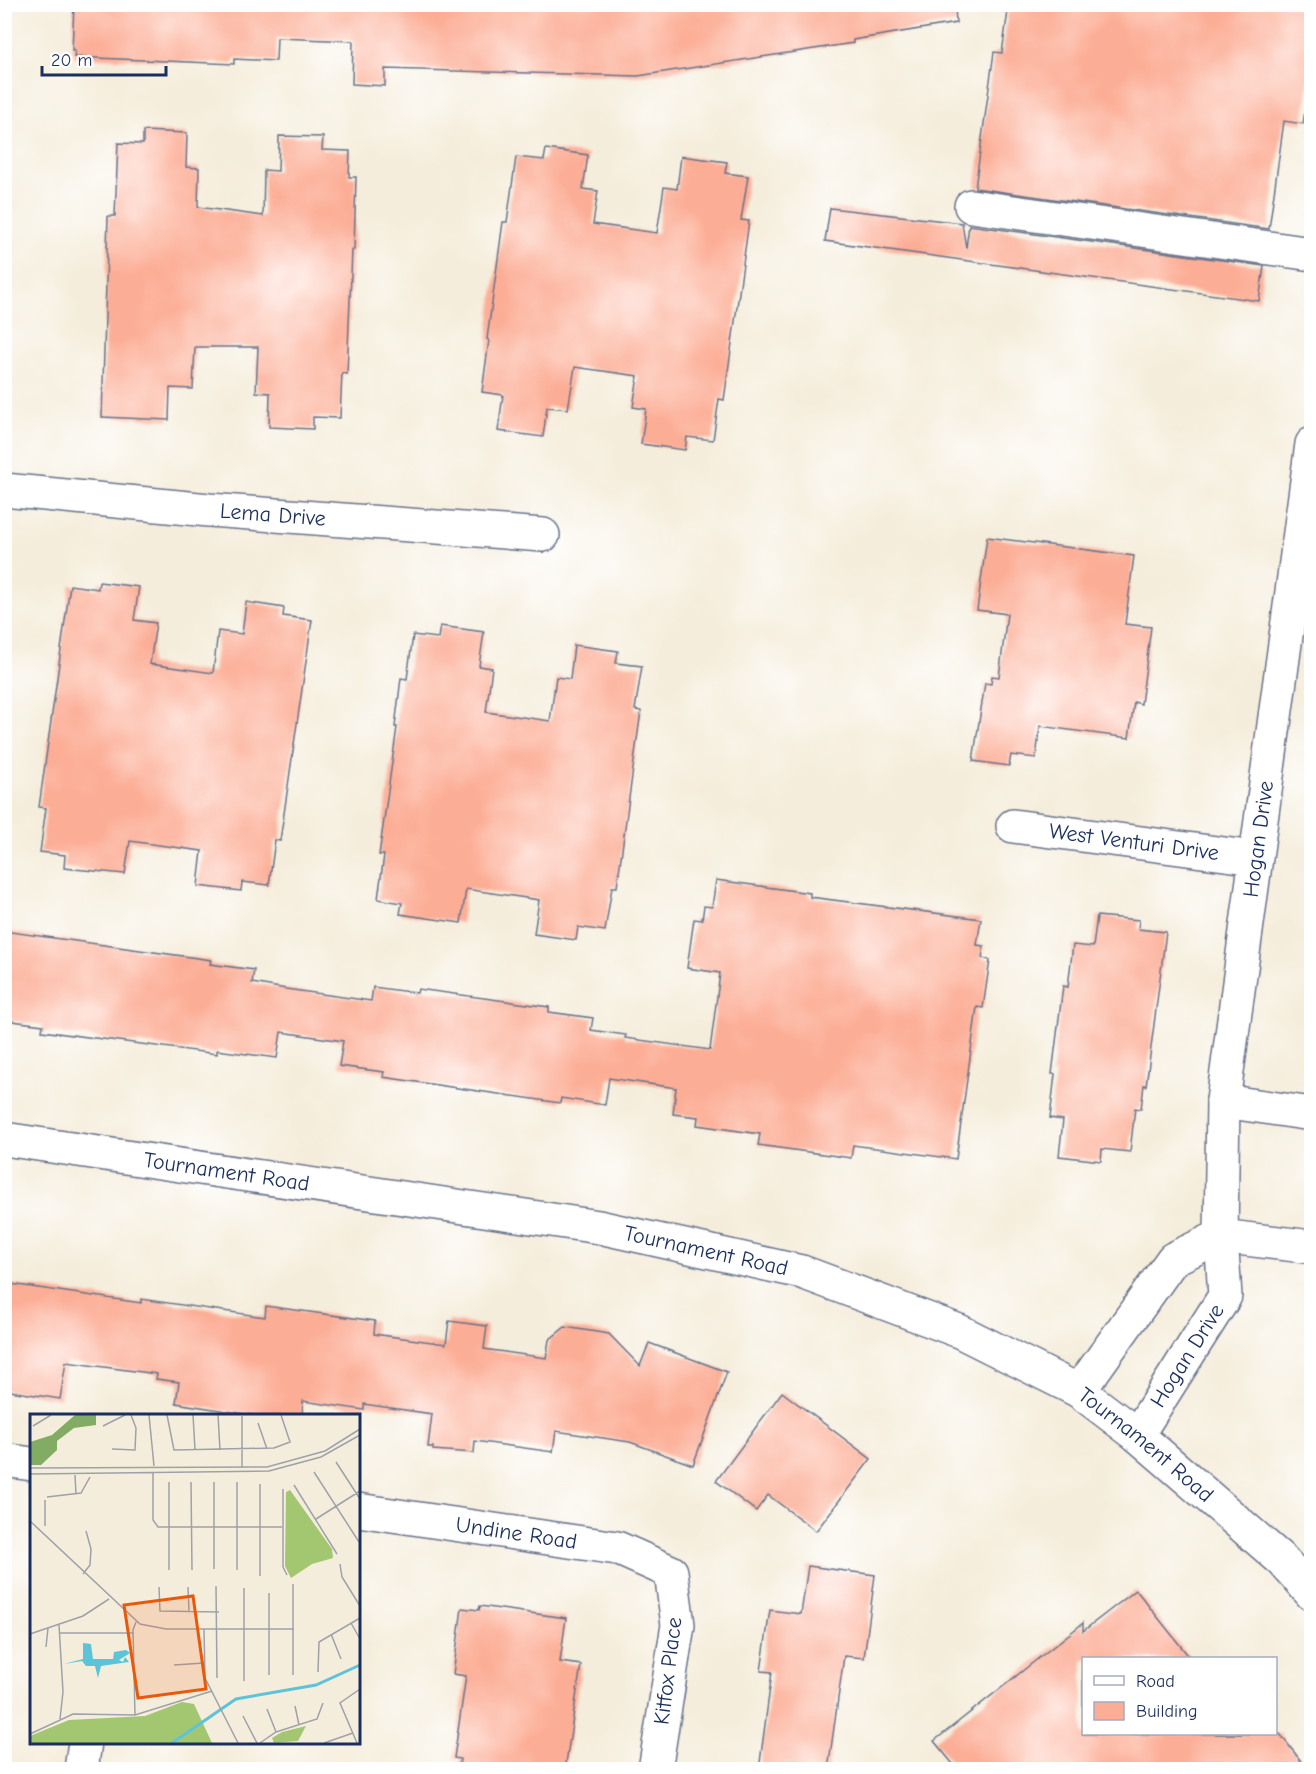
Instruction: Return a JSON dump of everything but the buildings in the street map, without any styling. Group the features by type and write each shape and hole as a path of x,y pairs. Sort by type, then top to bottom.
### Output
{"street":[{"path":"971,207 1311,254"},
{"name":"Hogan Drive","path":"1137,1435 1224,1296 1221,1236 1223,1101 1310,464"},
{"name":"Lema Drive","path":"4,490 208,510 543,535"},
{"name":"West Venturi Drive","path":"1013,826 1255,858"},
{"path":"1223,1101 1311,1114"},
{"name":"Tournament Road","path":"4,1139 599,1227 802,1272 959,1331 1079,1391 1137,1435 1283,1561 1311,1594"},
{"path":"1079,1391 1173,1259 1221,1236 1311,1247"},
{"path":"4,1461 30,1464"},
{"name":"Undine Road","path":"360,1510 617,1548 671,1572"},
{"name":"Kitfox Place","path":"655,1770 678,1625 671,1572"},
{"path":"81,1770 85,1744"}]}
